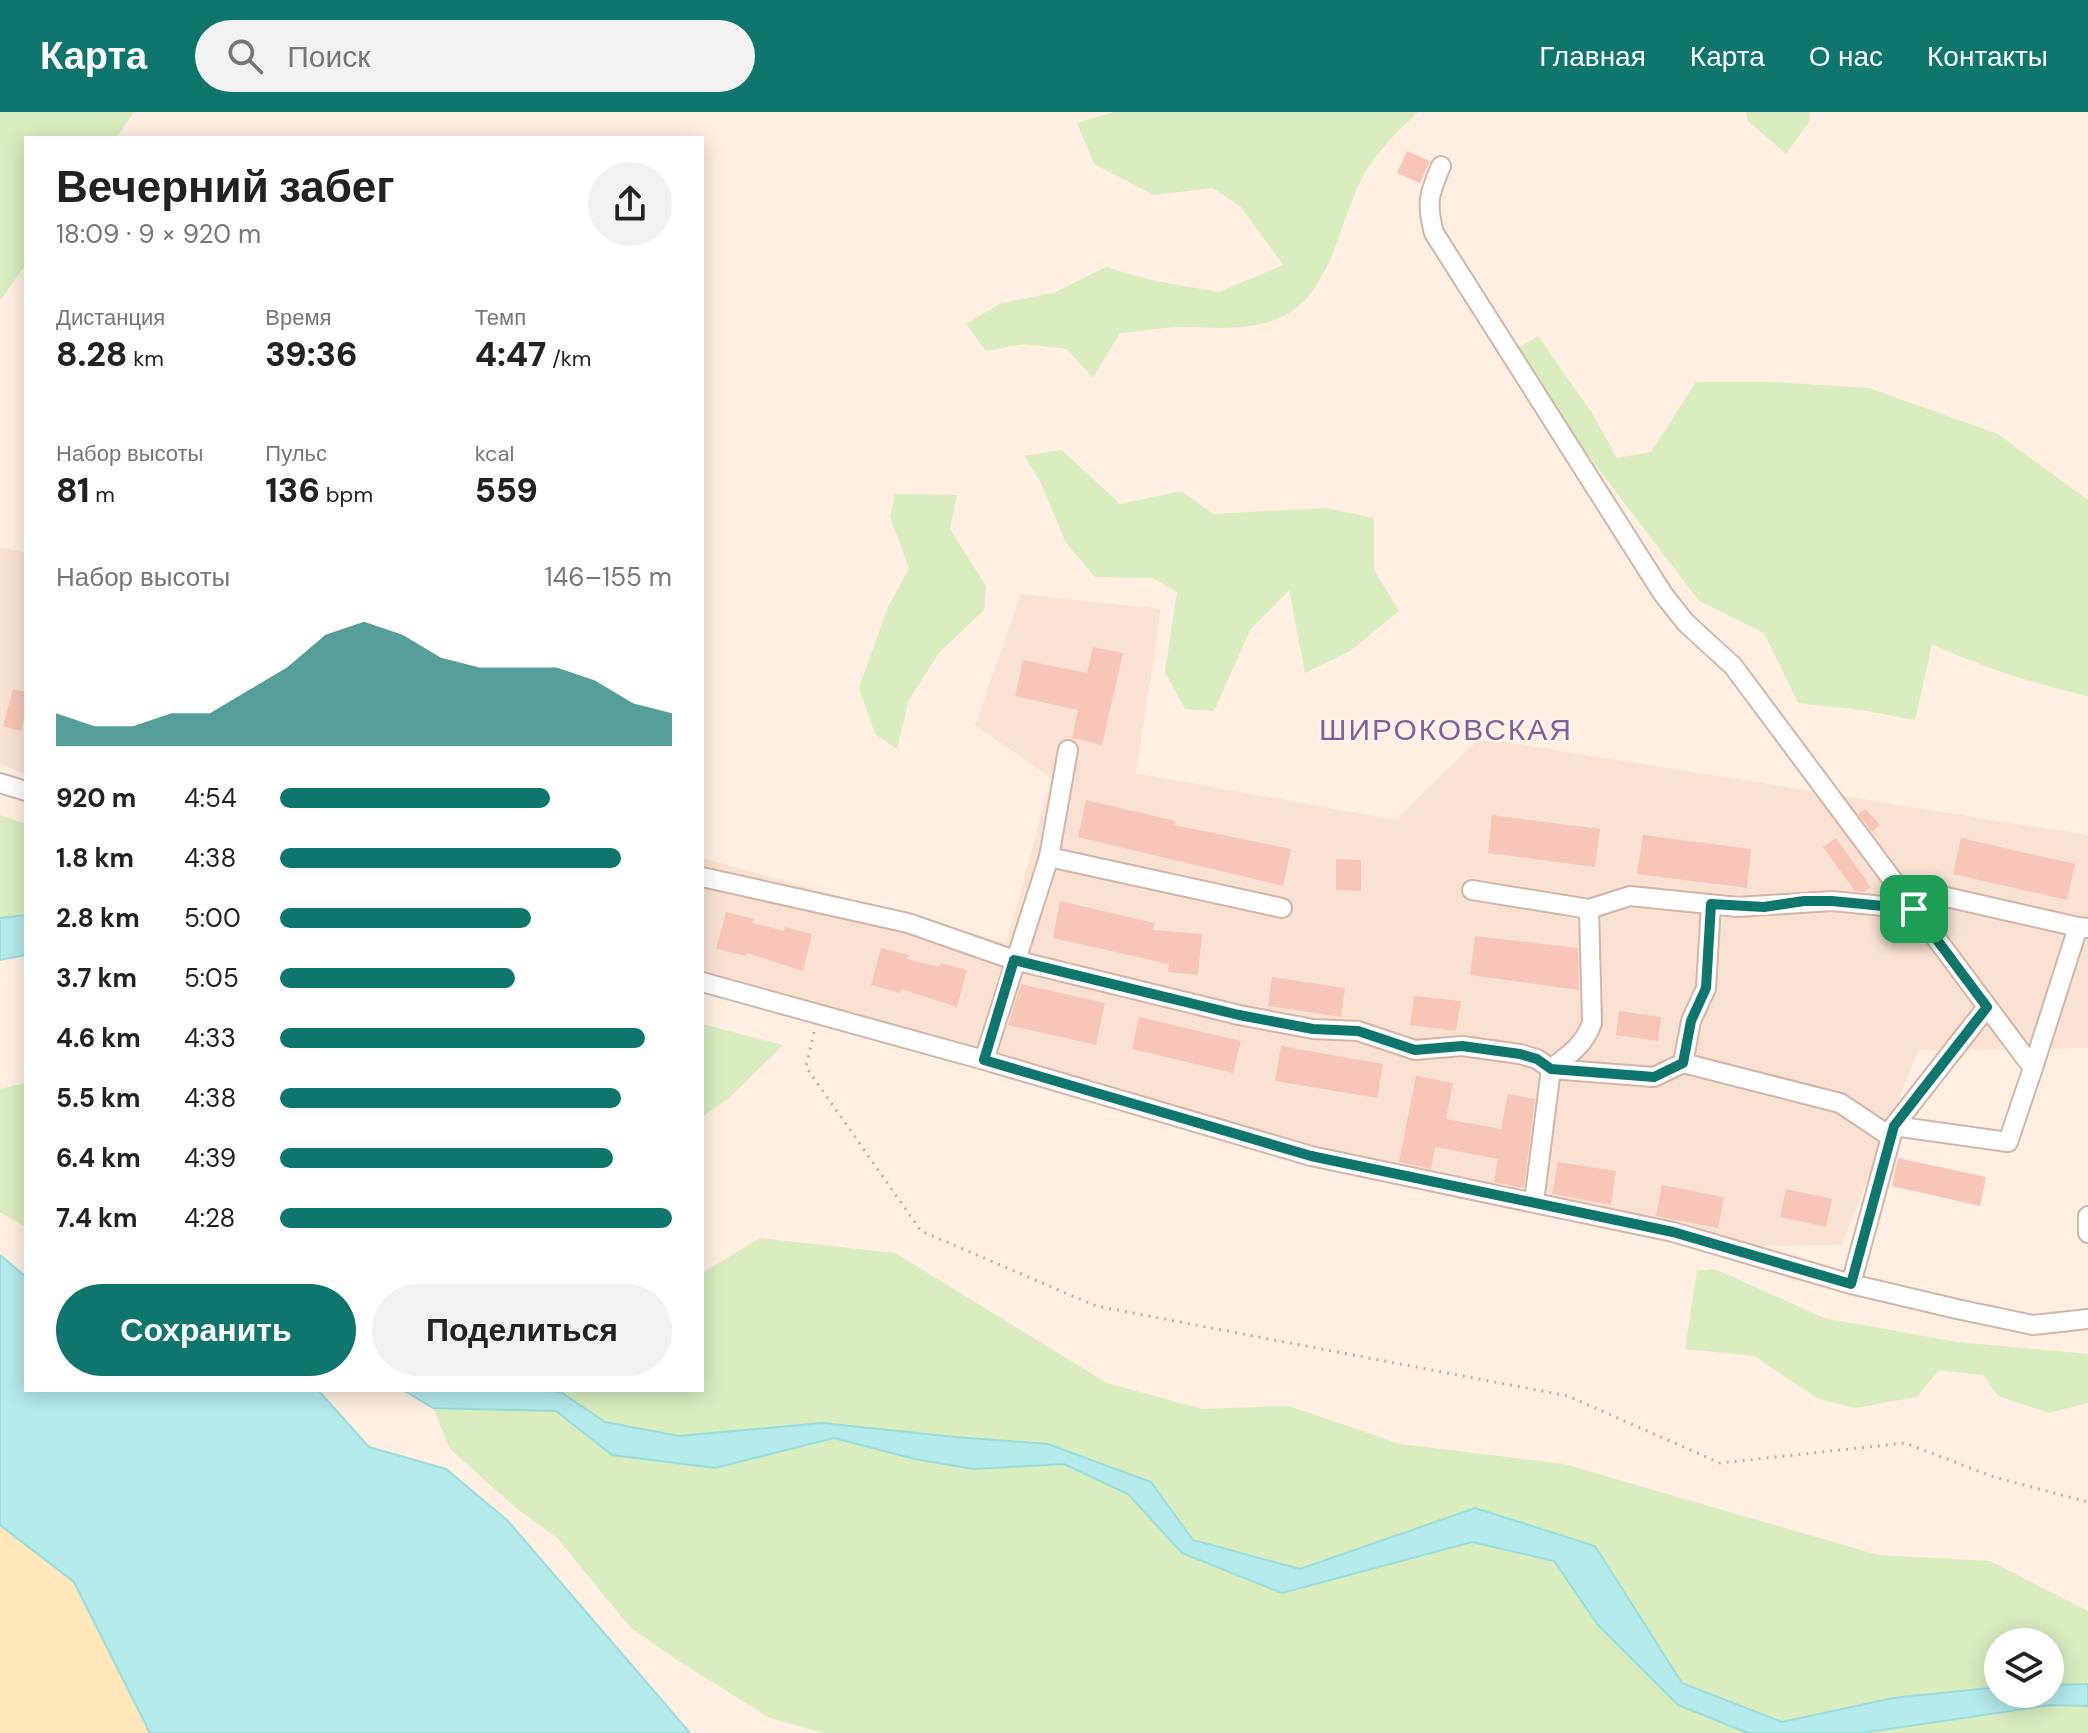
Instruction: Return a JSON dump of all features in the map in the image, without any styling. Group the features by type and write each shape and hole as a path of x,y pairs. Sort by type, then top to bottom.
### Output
{"street":[{"path":"1441,166 1429,194 1428,212 1434,233 1663,594 1686,623 1733,666 2033,1068"},
{"path":"984,1060 1049,857 1068,750"},
{"path":"0,783 24,790"},
{"path":"1049,857 1282,908"},
{"path":"704,877 908,923 1014,960 1239,1015 1313,1029 1358,1031 1415,1050 1462,1046 1520,1054 1537,1059 1551,1069 1654,1077 1683,1063 1840,1103 1892,1132 2008,1142 2083,927 1920,891 1914,909"},
{"path":"1472,890 1589,909 1630,896 1764,907 1804,901 1832,901 1914,909"},
{"path":"1683,1063 1691,1021 1706,988 1711,904"},
{"path":"1534,1202 1551,1069 1587,1037 1592,1023 1589,909"},
{"path":"704,983 984,1060 1311,1156 1673,1232 1851,1284 2033,1325 2088,1319"},
{"path":"1851,1284 1892,1132 1987,1007"},
{"path":"2088,1216 2088,1233"}],"path":[{"path":"818,1014 806,1067 921,1231 1096,1306 1568,1396 1720,1463 1905,1443 1994,1477 2088,1502"}],"shaded area":[{"path":"0,547 24,553 24,773 0,764"},
{"path":"1021,594 1161,609 1136,773 1395,820 1480,738 2088,835 2088,1048 1918,1050 1842,1245 1756,1246 1325,1159 977,1048 704,974 704,859 1007,943 1051,778 975,725"}],"green space":[{"path":"0,112 134,112 117,136 24,136 24,267 0,301"},
{"path":"1114,112 1418,112 1365,172 1329,262 1307,297 1292,311 1272,321 1251,326 1179,327 1120,333 1093,378 1067,349 1024,344 986,351 966,324 1001,303 1054,293 1106,267 1150,280 1219,292 1283,265 1241,207 1213,188 1154,195 1094,164 1077,123"},
{"path":"1746,112 1810,112 1809,122 1786,154 1747,120"},
{"path":"1538,336 1592,413 1617,458 1651,452 1696,382 1775,382 1869,388 1998,434 2088,500 2088,696 2008,674 1932,644 1915,720 1798,703 1764,633 1699,601 1510,353"},
{"path":"1062,450 1120,504 1181,491 1213,514 1325,508 1374,518 1374,570 1399,611 1350,651 1305,673 1289,590 1250,630 1214,711 1185,709 1165,672 1177,592 1152,578 1095,577 1066,543 1040,481 1024,456"},
{"path":"895,494 957,495 950,529 986,586 984,610 939,653 909,700 897,749 875,734 859,688 888,607 909,568 890,517"},
{"path":"0,815 24,823 24,915 0,918"},
{"path":"704,1025 783,1045 730,1097 704,1116"},
{"path":"24,1083 24,1226 0,1212 0,1089"},
{"path":"760,1238 895,1253 1107,1383 1202,1409 1289,1406 1400,1444 1564,1464 1878,1555 1990,1561 2088,1611 2088,1684 2064,1685 2064,1628 1984,1628 1984,1688 1893,1698 1783,1722 1682,1683 1595,1546 1475,1508 1300,1569 1193,1540 1151,1482 1048,1444 822,1423 679,1436 605,1422 556,1392 704,1392 704,1272"},
{"path":"1715,1269 1824,1318 1957,1342 2088,1354 2088,1403 2049,1413 1998,1396 1983,1375 1939,1370 1917,1397 1855,1408 1819,1399 1754,1356 1685,1349 1697,1271"},
{"path":"433,1408 556,1411 612,1455 715,1468 834,1438 915,1459 973,1469 1064,1464 1128,1494 1182,1553 1282,1593 1472,1542 1554,1561 1598,1625 1678,1705 1748,1733 823,1733 770,1718 630,1627 557,1538 516,1508 450,1449"},
{"path":"2088,1706 2088,1733 1862,1733 2031,1708"}],"sand":[{"path":"0,1525 74,1582 150,1733 0,1733"}],"water":[{"path":"24,915 24,955 0,960 0,918"},
{"path":"0,1255 24,1275 24,1392 320,1392 369,1447 446,1469 508,1521 690,1733 150,1733 74,1582 0,1525"},
{"path":"406,1392 556,1392 605,1422 679,1436 822,1423 1048,1444 1151,1482 1193,1540 1300,1569 1475,1508 1595,1546 1682,1683 1782,1722 1893,1698 1984,1688 1984,1708 2031,1708 1862,1733 1748,1733 1678,1705 1598,1625 1554,1561 1472,1542 1282,1593 1182,1553 1128,1494 1064,1464 973,1469 915,1459 834,1438 715,1468 612,1455 556,1411 433,1408"},
{"path":"2088,1684 2088,1706 2064,1705 2064,1685"}],"building":[{"path":"1407,151 1430,161 1420,183 1397,173"},
{"path":"1093,647 1123,653 1102,745 1072,738 1078,710 1015,696 1023,660 1087,673"},
{"path":"13,689 24,692 21,731 3,726"},
{"path":"1086,800 1175,821 1174,825 1291,849 1283,886 1078,837"},
{"path":"1865,809 1880,825 1872,832 1858,814"},
{"path":"1492,815 1600,829 1595,867 1488,853"},
{"path":"1643,835 1751,849 1747,888 1637,874"},
{"path":"1836,838 1871,887 1865,892 1855,891 1823,847"},
{"path":"1961,838 2075,864 2067,900 1953,874"},
{"path":"1336,859 1361,860 1361,891 1336,890"},
{"path":"1060,901 1154,923 1153,930 1202,934 1198,975 1168,972 1169,964 1053,938"},
{"path":"726,912 784,931 785,927 812,934 803,971 747,953 746,956 716,949"},
{"path":"1475,936 1578,948 1579,990 1470,975"},
{"path":"881,948 909,955 907,959 967,970 957,1007 901,989 900,993 871,985"},
{"path":"1272,977 1345,988 1341,1017 1268,1006"},
{"path":"1021,984 1105,1003 1096,1045 1008,1025"},
{"path":"1414,996 1461,1001 1456,1031 1410,1025"},
{"path":"1619,1011 1661,1017 1658,1041 1616,1035"},
{"path":"1139,1017 1241,1041 1233,1073 1132,1049"},
{"path":"1281,1046 1383,1064 1377,1098 1275,1081"},
{"path":"1416,1076 1453,1083 1446,1119 1501,1129 1508,1094 1535,1099 1524,1188 1494,1182 1498,1159 1435,1147 1431,1169 1399,1162"},
{"path":"1898,1158 1986,1177 1980,1206 1892,1186"},
{"path":"1558,1162 1616,1171 1611,1205 1552,1194"},
{"path":"1662,1185 1724,1197 1718,1228 1656,1216"},
{"path":"1786,1189 1832,1199 1826,1227 1780,1217"}],"district":[{"name":"ШИРОКОВСКАЯ","path":"1446,729"}],"route":[{"path":"1804,901 1832,901 1914,909 1987,1007 1894,1126 1851,1284 1673,1232 1311,1156 984,1060 1014,960 1239,1015 1313,1029 1358,1031 1415,1050 1462,1046 1520,1054 1537,1059 1551,1069 1654,1077 1683,1063 1691,1021 1706,988 1711,904 1764,907 1804,901"}]}
